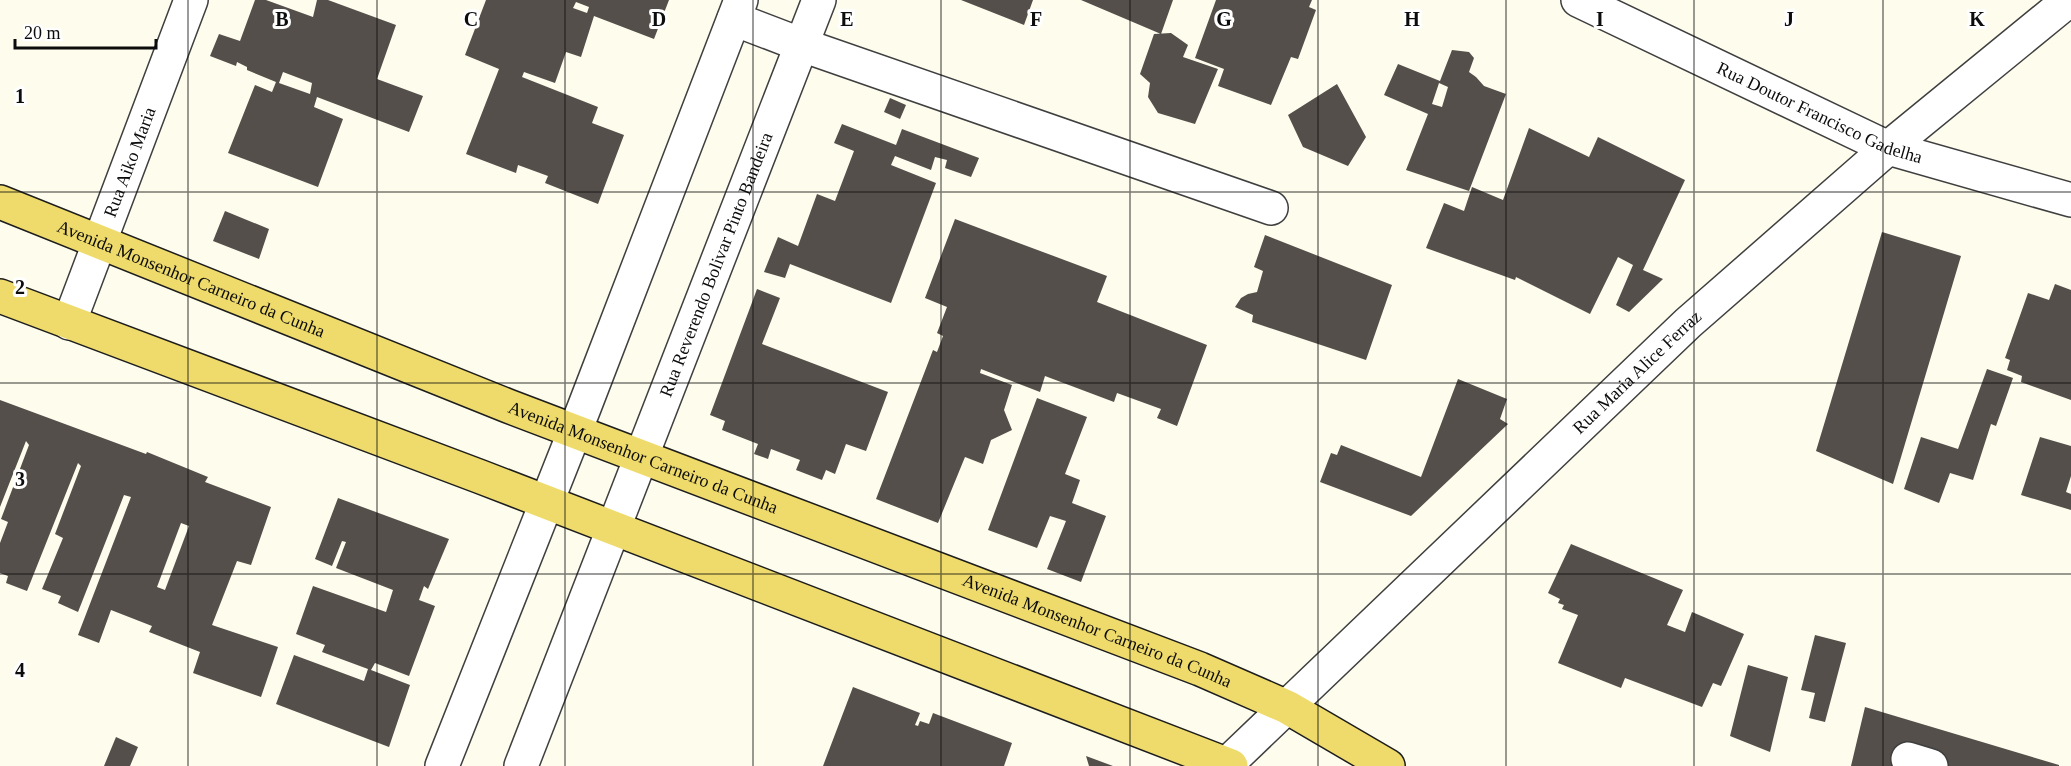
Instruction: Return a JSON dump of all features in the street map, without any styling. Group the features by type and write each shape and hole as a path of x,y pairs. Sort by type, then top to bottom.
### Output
{"main road":[{"name":"Avenida Monsenhor Carneiro da Cunha","path":"0,202 497,402 1200,669 1287,707 1388,766"},
{"path":"0,296 546,502 1228,765"}],"street":[{"name":"Rua Aiko Maria","path":"69,323 191,0"},
{"name":"Rua Reverendo Bolivar Pinto Bandeira","path":"521,766 819,0"},
{"name":"Rua Doutor Francisco Gadelha","path":"1578,0 1888,148 2071,200"},
{"name":"Rua Maria Alice Ferraz","path":"1228,765 1688,323 1888,148 2069,0"},
{"path":"442,766 738,9 802,45 1271,208"}],"building":[{"path":"255,0 266,0 313,17 317,0 328,0 396,25 377,79 423,96 409,132 317,97 314,107 343,119 318,187 228,153 255,85 272,92 276,82 247,70 247,67 237,62 236,66 210,56 219,34 240,41","holes":["283,72 312,83 310,94 279,83"]},
{"path":"486,0 669,0 654,39 594,16 581,57 566,52 555,83 524,72 522,77 598,107 592,123 624,135 598,204 545,183 548,176 518,165 516,173 466,154 499,69 465,55","holes":["576,2 589,7 587,13 573,8"]},
{"path":"961,0 1033,0 1024,25"},
{"path":"1081,0 1173,0 1161,34"},
{"path":"1216,0 1312,0 1309,7 1316,10 1298,59 1291,57 1271,105 1218,86 1224,69 1195,58"},
{"path":"1171,33 1188,45 1183,57 1218,69 1195,124 1158,113 1148,97 1150,83 1140,74 1154,34"},
{"path":"1452,50 1469,52 1474,58 1469,72 1484,86 1506,94 1469,191 1406,170 1428,114 1384,95 1398,64 1440,81","holes":["1439,83 1448,87 1442,107 1432,104"]},
{"path":"1337,84 1366,137 1348,166 1303,147 1288,115"},
{"path":"890,98 906,105 900,119 884,112"},
{"path":"842,124 896,145 902,129 979,158 971,177 945,168 947,160 935,157 931,170 895,156 891,165 936,183 891,303 790,264 785,278 764,272 778,237 798,246 817,194 835,201 854,151 834,143"},
{"path":"1529,128 1589,157 1598,137 1685,180 1643,270 1663,279 1629,312 1616,305 1633,265 1618,257 1590,314 1516,277 1515,280 1426,248 1444,203 1464,211 1472,187 1503,200"},
{"path":"225,211 269,229 259,259 213,241"},
{"path":"955,219 1107,276 1097,302 1207,345 1177,426 1157,418 1161,409 1117,393 1114,402 1045,376 1040,392 981,369 980,373 1012,385 1004,410 1012,430 991,440 983,464 965,457 938,523 876,499 933,350 937,352 943,336 937,333 947,307 925,298"},
{"path":"1882,232 1961,256 1893,484 1816,451"},
{"path":"1265,235 1392,285 1366,360 1252,322 1253,315 1235,307 1241,298 1257,292 1263,271 1254,267"},
{"path":"2055,284 2071,290 2071,400 2021,382 2022,376 2007,370 2010,360 2005,358 2028,293 2049,300"},
{"path":"757,289 780,298 762,344 888,392 866,451 846,444 835,474 826,470 822,480 796,470 800,460 771,449 768,459 754,454 758,444 722,430 725,421 710,415"},
{"path":"1987,369 2013,378 1996,426 1991,424 1973,480 1950,473 1939,503 1904,489 1921,437 1958,449"},
{"path":"1458,379 1507,399 1500,419 1508,424 1411,516 1320,482 1331,453 1337,455 1341,445 1421,477"},
{"path":"1037,398 1087,417 1065,474 1080,480 1072,503 1106,516 1081,582 1047,569 1066,521 1050,516 1037,548 988,530"},
{"path":"0,400 146,454 147,452 208,477 205,482 271,507 251,565 237,561 212,625 278,647 261,697 193,673 200,652 149,632 152,626 111,610 99,643 78,635 131,497 124,495 78,612 58,603 61,596 42,589 63,538 55,534 81,466 78,463 27,591 6,583 8,576 0,573 0,543 8,522 1,519 29,445 26,441 0,507","holes":["181,523 189,526 165,590 157,587"]},
{"path":"2040,437 2071,446 2071,476 2066,492 2071,494 2071,510 2021,495"},
{"path":"338,498 449,539 428,589 424,586 419,600 435,606 409,676 375,663 371,670 410,685 389,747 276,704 294,655 364,681 368,669 322,652 325,645 296,634 313,586 386,612 393,590 336,568 346,542 342,541 332,566 315,559"},
{"path":"1571,544 1683,590 1667,625 1685,632 1692,612 1744,634 1721,686 1713,683 1702,707 1625,678 1621,688 1558,663 1578,615 1562,609 1564,605 1558,603 1560,599 1548,593"},
{"path":"1815,635 1846,643 1825,722 1809,718 1815,693 1801,690"},
{"path":"1748,665 1788,677 1770,752 1730,736"},
{"path":"853,687 920,713 915,725 918,726 920,721 929,724 933,713 1012,743 1004,766 823,766"},
{"path":"1865,707 2059,766 1948,766 1901,752 1911,766 1851,766"},
{"path":"116,737 138,747 130,766 104,766"},
{"path":"1086,756 1113,766 1089,766"}]}
